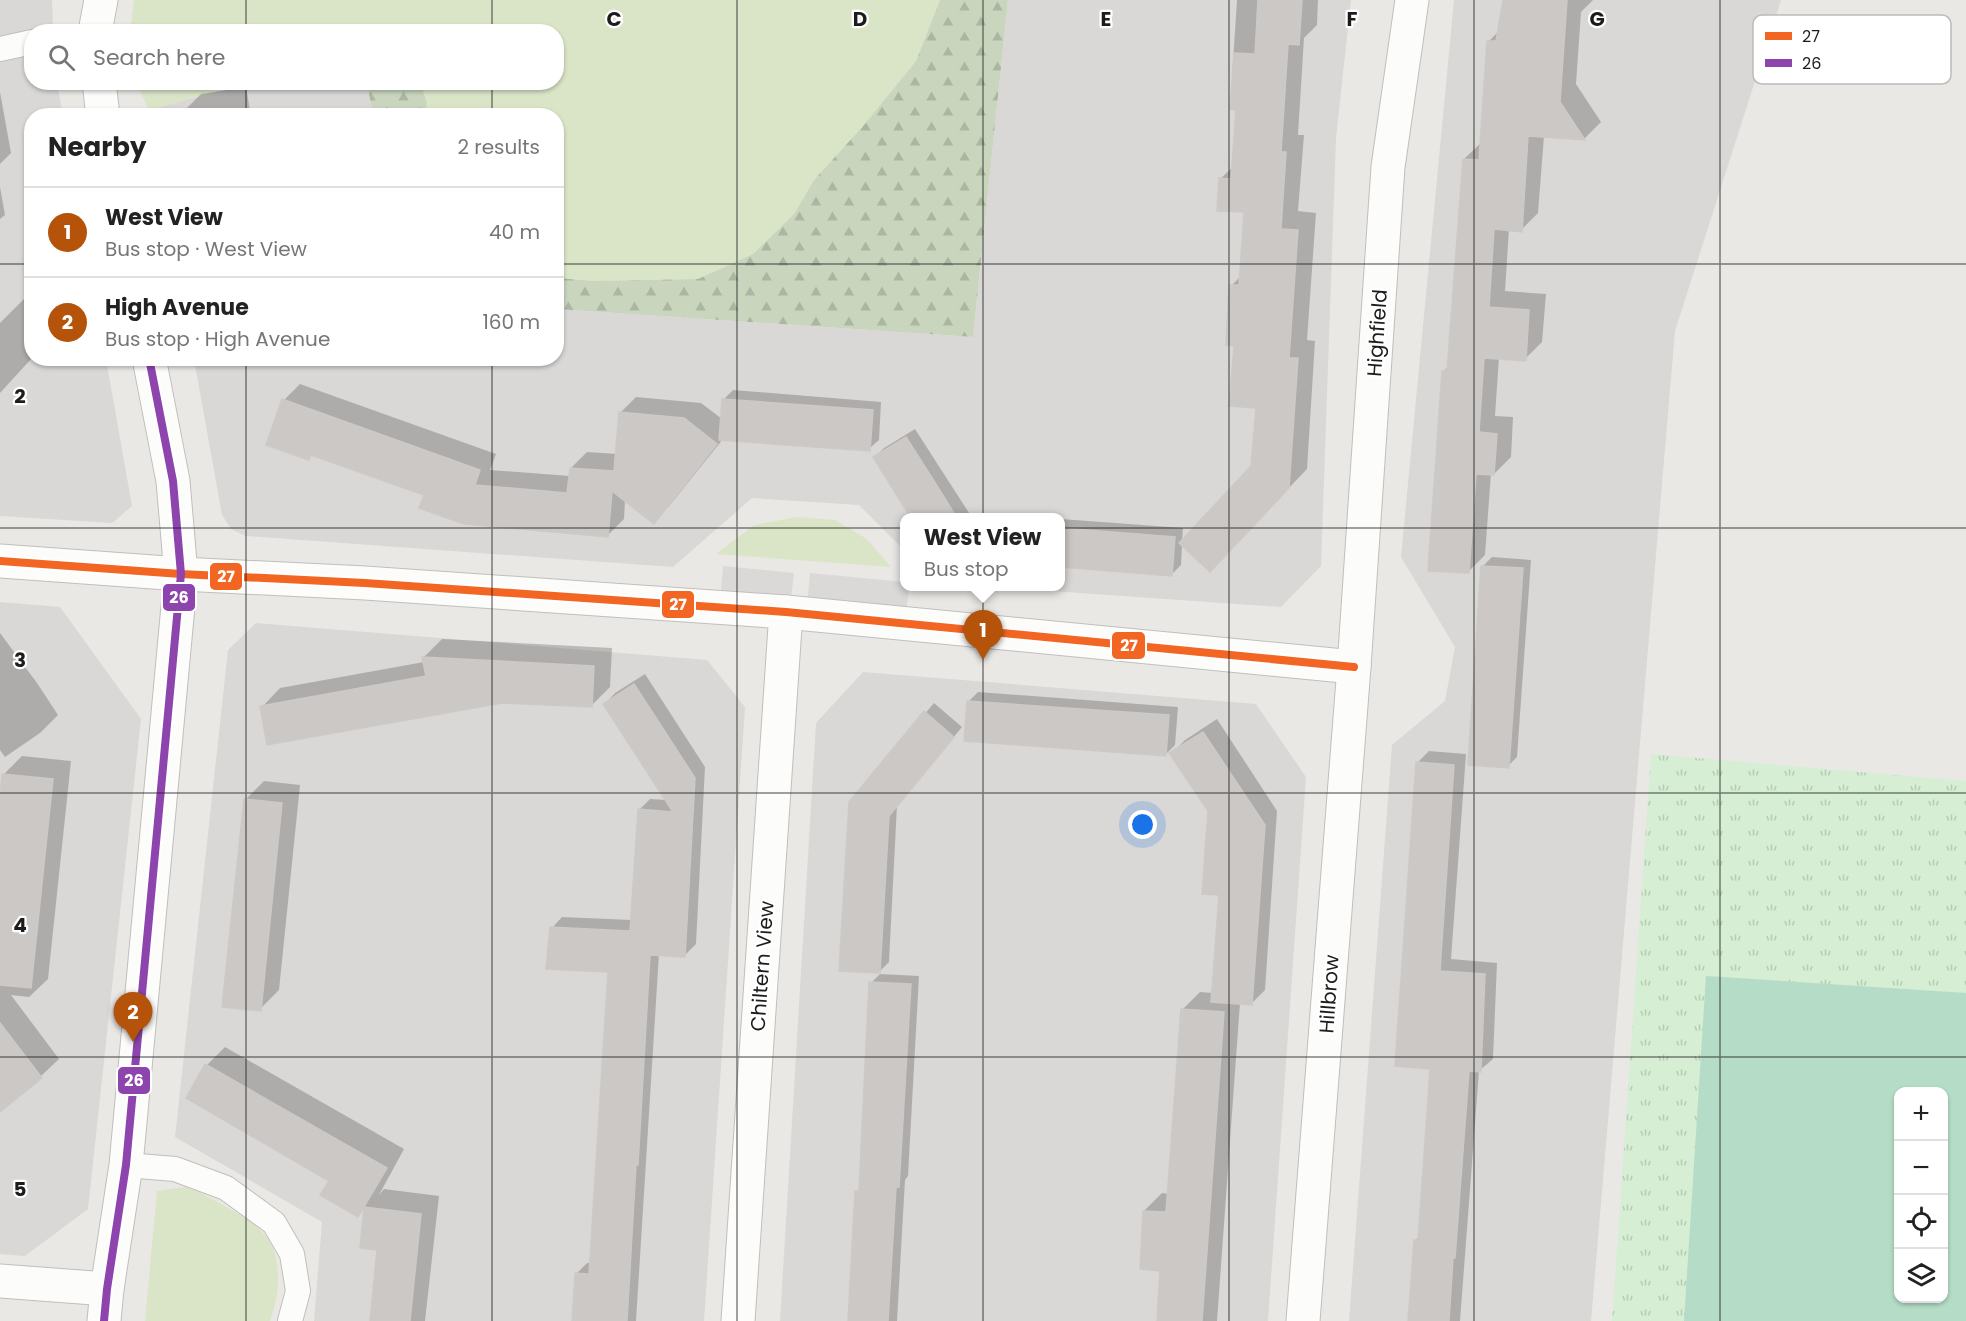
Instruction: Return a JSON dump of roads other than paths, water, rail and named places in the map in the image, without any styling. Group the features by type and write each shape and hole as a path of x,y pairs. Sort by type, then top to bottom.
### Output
{"street":[{"path":"96,24 101,0"},
{"name":"Highfield","path":"1354,667 1388,167 1412,0"},
{"path":"100,90 102,108"},
{"path":"0,1281 105,1305 126,1165 181,574 173,481 151,366"},
{"path":"0,561 786,612 1354,667"},
{"name":"Chiltern View","path":"738,1321 786,612"},
{"name":"Hillbrow","path":"1303,1321 1354,667"}],"lane":[{"path":"0,49 24,44"},
{"path":"126,1165 175,1169 226,1188 274,1223 292,1254 298,1291 290,1321"}],"place":[{"name":"West View","path":"983,660"},
{"name":"High Avenue","path":"133,1042"}]}
